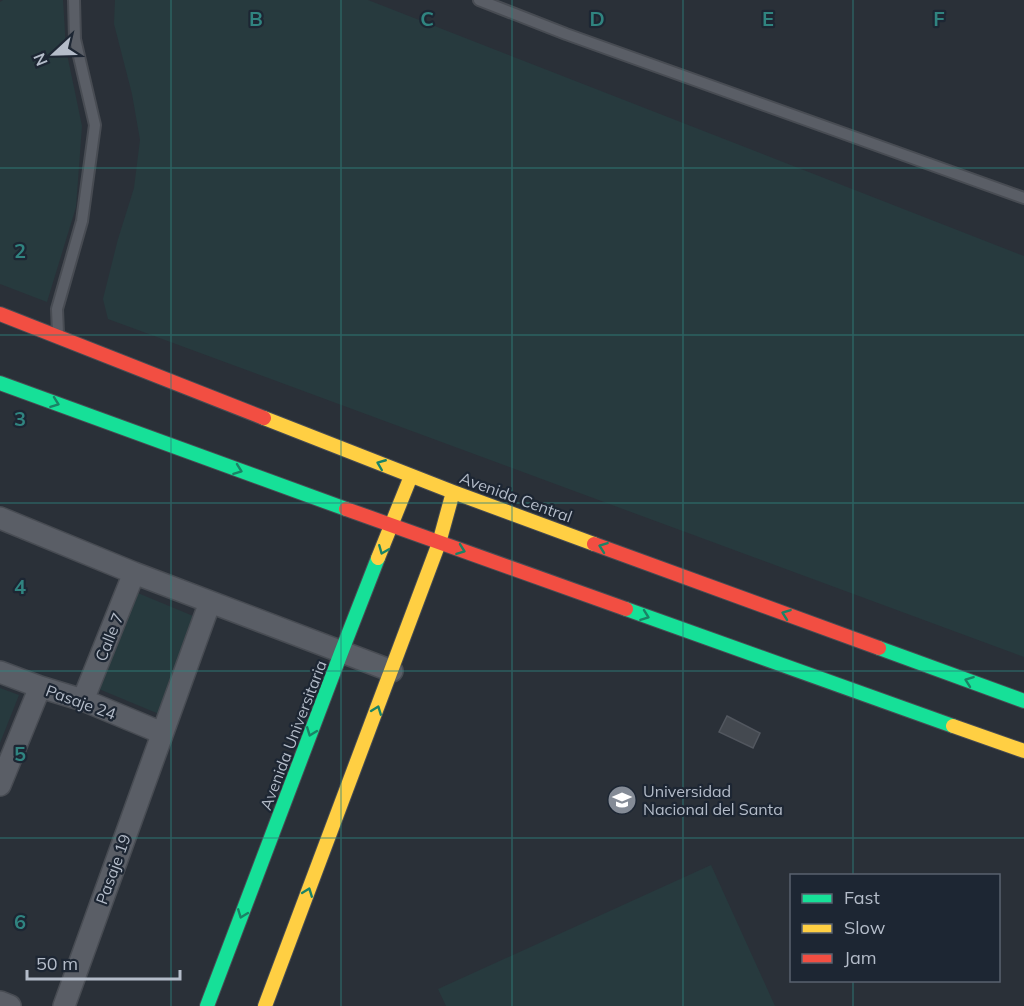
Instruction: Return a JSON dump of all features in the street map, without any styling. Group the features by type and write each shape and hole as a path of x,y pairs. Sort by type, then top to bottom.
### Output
{"main road":[{"name":"Avenida Central","path":"0,314 453,492 1024,701"},
{"path":"0,383 439,543 1024,751"},
{"name":"Avenida Universitaria","path":"207,1006 411,476"},
{"path":"265,1006 439,543 453,492"}],"street":[{"path":"0,519 134,573 392,671"},
{"name":"Calle 7","path":"83,700 134,573"},
{"name":"Pasaje 19","path":"64,1006 210,602"},
{"name":"Pasaje 24","path":"0,672 83,700 162,733"},
{"path":"0,785 40,687"},
{"path":"0,1002 10,1006"}],"lane":[{"path":"58,336 57,309 82,221 94,125 75,39 74,0"},
{"path":"479,0 566,34 1024,198"}],"green space":[{"path":"3,0 63,0 66,49 82,126 76,207 47,302 0,284 0,2"},
{"path":"115,0 368,0 1024,256 1024,657 108,319 103,299 134,188 140,140 132,94 114,24"},
{"path":"133,591 198,618 159,714 94,687"},
{"path":"0,688 19,695 0,743"},
{"path":"711,865 775,1006 446,1006 438,989"}],"building":[{"path":"727,716 760,733 753,748 719,732"}],"traffic: fast":[{"path":"0,383 346,509"},
{"path":"207,1006 378,558"},
{"path":"626,609 953,726"},
{"path":"879,648 1024,701"}],"traffic: slow":[{"path":"264,418 594,544"},
{"path":"378,558 411,476"},
{"path":"265,1006 439,543 453,492"},
{"path":"953,726 1024,751"}],"traffic: jam":[{"path":"0,314 264,418"},
{"path":"346,509 626,609"},
{"path":"594,544 879,648"}],"place":[{"name":"Universidad Nacional del Santa","path":"622,800"}]}
